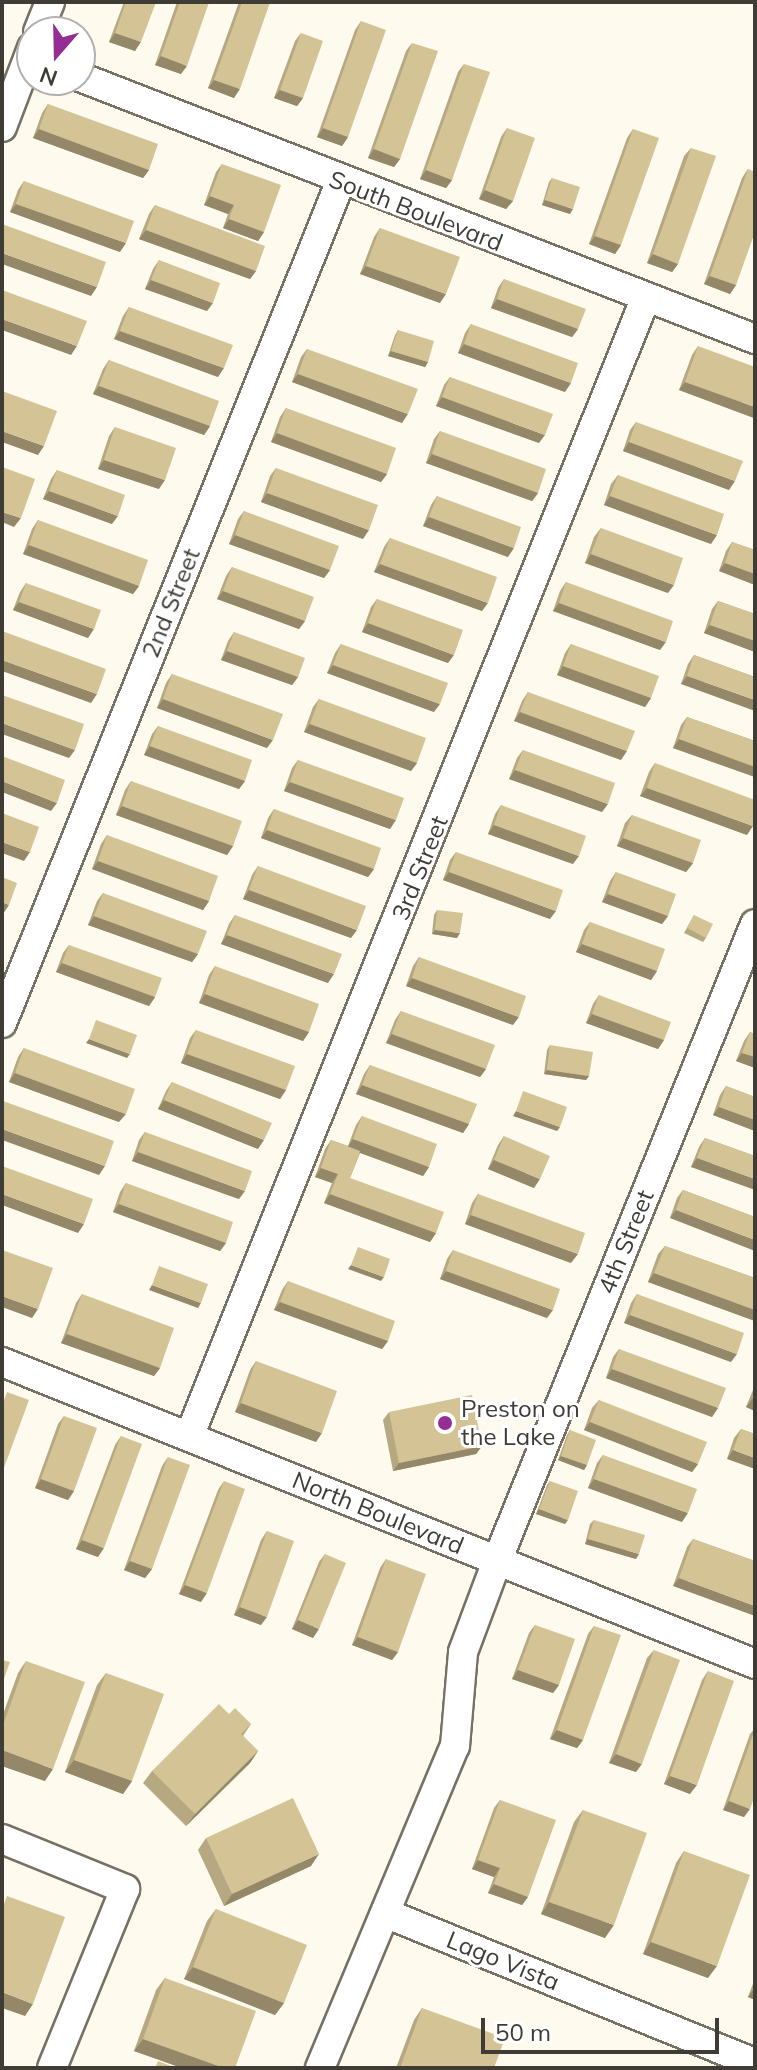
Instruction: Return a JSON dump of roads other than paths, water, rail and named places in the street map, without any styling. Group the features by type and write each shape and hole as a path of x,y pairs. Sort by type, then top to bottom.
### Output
{"street":[{"name":"South Boulevard","path":"96,84 340,183 755,339"},
{"path":"2,127 16,92"},
{"name":"2nd Street","path":"2,1023 340,183"},
{"name":"3rd Street","path":"189,1437 646,297"},
{"name":"4th Street","path":"320,2068 455,1746 463,1652 497,1561 755,924"},
{"name":"North Boulevard","path":"2,1362 755,1664"},
{"path":"2,1839 125,1889 52,2068"},
{"name":"Lago Vista","path":"385,1913 755,2066"}],"place":[{"name":"Preston on the Lake","path":"445,1423"}]}
